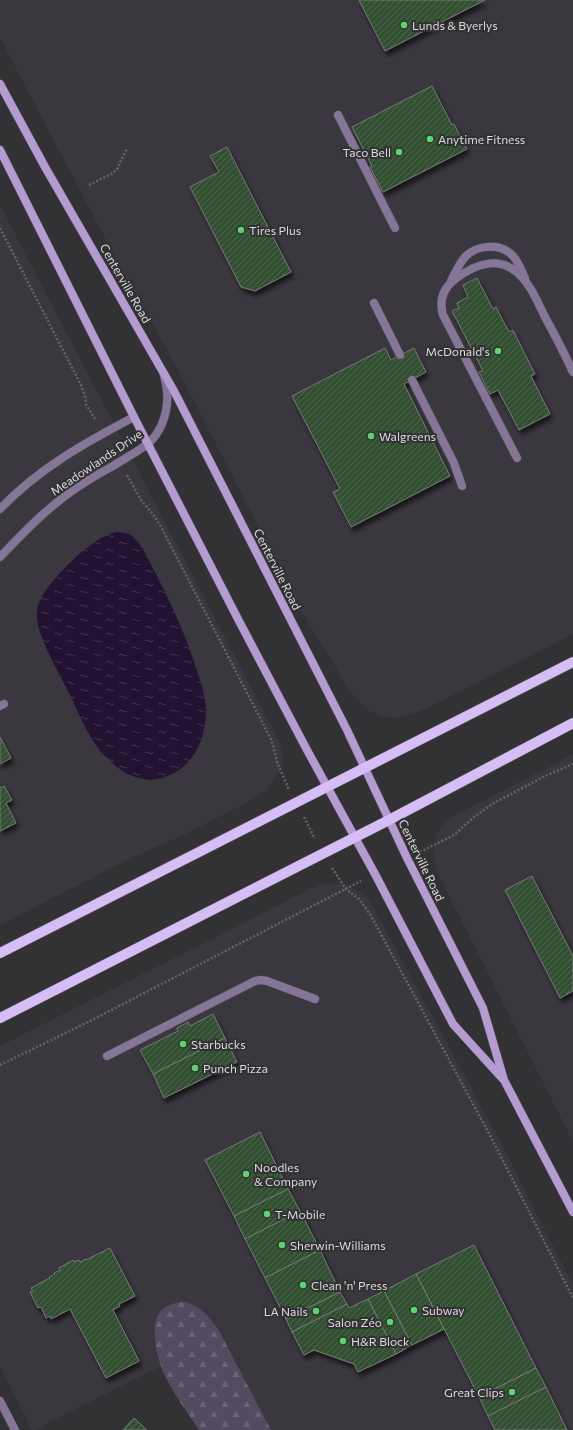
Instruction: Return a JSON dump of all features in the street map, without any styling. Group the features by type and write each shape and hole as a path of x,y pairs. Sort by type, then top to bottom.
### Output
{"main road":[{"name":"Centerville Road","path":"0,84 45,167 161,369 211,463 344,723 407,858 483,1008 504,1080 573,1212"},
{"name":"Centerville Road","path":"0,150 147,444 296,731 375,874 452,1024 504,1080"},
{"path":"0,952 573,662"},
{"path":"0,1018 389,820 573,723"}],"street":[{"path":"338,115 395,228"},
{"path":"517,458 443,315 441,300 448,285 467,255 478,249 494,247 504,250 512,255 573,372"},
{"path":"448,285 456,278 475,267 495,262 505,265 514,271 522,278 532,291"},
{"path":"374,303 400,355"},
{"name":"Meadowlands Drive","path":"0,557 28,528 60,500 82,484 147,444 156,434 166,411 168,399 167,389 161,369"},
{"path":"412,380 454,463 462,486"},
{"name":"Meadowlands Drive","path":"0,509 27,484 57,461 103,433 134,417"},
{"path":"106,1056 255,981 267,981 315,998"},
{"path":"0,1401 14,1430"}],"path":[{"path":"89,185 117,170 126,148"},
{"path":"0,228 81,385 86,404"},
{"path":"407,858 454,835 475,816 494,803 541,778 573,764"},
{"path":"0,1065 88,1022 375,874"},
{"path":"451,1065 492,1139 573,1298"}],"shaded area":[{"path":"0,0 573,0 573,634 427,708 412,714 396,718 380,716 368,710 358,701 350,691 306,619 171,357 116,259 0,38"},
{"path":"0,205 276,735 281,745 283,755 282,766 277,776 267,789 254,799 186,834 133,857 0,925"},
{"path":"573,754 573,1142 439,876 434,861 433,851 438,831 452,817"},
{"path":"335,883 348,885 360,892 368,899 375,910 505,1150 573,1285 573,1430 226,1430 187,1353 35,1430 32,1430 0,1367 0,1046 310,889 324,884"}],"green space":[{"path":"182,1302 199,1308 208,1316 219,1331 271,1430 199,1430 177,1398 166,1378 160,1364 156,1346 155,1329 158,1315 168,1306"}],"water":[{"path":"116,532 129,534 143,549 179,622 200,679 205,701 206,720 200,744 196,751 186,765 179,770 166,777 154,780 141,779 124,772 98,748 86,729 51,658 41,635 38,623 37,611 39,603 44,593 59,574 95,542"}],"building":[{"name":"Lunds & Byerlys","path":"359,0 485,0 385,51"},
{"path":"432,86 452,125 454,124 467,149 383,192 370,167 372,166 352,127"},
{"name":"Tires Plus","path":"227,147 291,272 255,291 241,287 190,187 219,172 210,156"},
{"name":"McDonald's","path":"477,278 493,309 496,307 509,332 513,330 535,374 531,376 550,414 519,430 498,390 490,394 479,372 483,371 452,311 459,308 457,303 468,297 463,285"},
{"name":"Walgreens","path":"385,348 391,360 414,348 426,372 404,384 450,476 351,527 333,492 340,489 292,396"},
{"path":"0,737 11,758 0,764"},
{"path":"4,786 12,800 6,803 16,823 0,831 0,788"},
{"path":"532,876 573,956 573,991 560,998 505,890"},
{"name":"Starbucks","path":"213,1014 225,1038 153,1074 140,1050 178,1031 177,1028 188,1022 190,1026"},
{"name":"Punch Pizza","path":"225,1038 237,1062 164,1098 153,1074"},
{"name":"Noodles & Company","path":"260,1132 288,1189 234,1216 205,1160"},
{"name":"T-Mobile","path":"288,1189 300,1211 245,1239 234,1216"},
{"name":"Sherwin-Williams","path":"300,1211 320,1250 265,1278 245,1239"},
{"path":"474,1245 536,1368 479,1397 416,1274"},
{"path":"110,1248 135,1296 119,1304 120,1306 113,1310 139,1361 106,1378 70,1309 51,1319 50,1316 46,1318 41,1307 38,1308 30,1292 33,1291 31,1288 50,1278 49,1277 60,1270 59,1268 73,1260 74,1262 79,1260 80,1262"},
{"name":"Clean 'n' Press","path":"320,1250 340,1292 286,1319 265,1278"},
{"name":"Subway","path":"416,1274 444,1329 412,1345 384,1291"},
{"name":"Salon Zéo","path":"384,1291 412,1345 396,1354 368,1299"},
{"name":"LA Nails","path":"340,1292 347,1304 292,1332 286,1319"},
{"name":"H&R Block","path":"368,1299 396,1354 358,1372 354,1364 314,1350 304,1355 292,1332 347,1304 349,1308"},
{"name":"Great Clips","path":"536,1368 546,1387 488,1416 479,1397"},
{"path":"546,1387 567,1430 495,1430 488,1416"},
{"path":"134,1418 147,1430 123,1430"}],"place":[{"name":"Lunds & Byerlys","path":"404,25"},
{"name":"Anytime Fitness","path":"430,139"},
{"name":"Taco Bell","path":"399,152"},
{"name":"Tires Plus","path":"241,230"},
{"name":"McDonald's","path":"498,351"},
{"name":"Walgreens","path":"371,436"},
{"name":"Starbucks","path":"183,1044"},
{"name":"Punch Pizza","path":"195,1068"},
{"name":"Noodles & Company","path":"246,1174"},
{"name":"T-Mobile","path":"267,1214"},
{"name":"Sherwin-Williams","path":"282,1245"},
{"name":"Clean 'n' Press","path":"303,1285"},
{"name":"Subway","path":"414,1310"},
{"name":"LA Nails","path":"316,1311"},
{"name":"Salon Zéo","path":"390,1322"},
{"name":"H&R Block","path":"343,1341"},
{"name":"Great Clips","path":"512,1392"}]}
